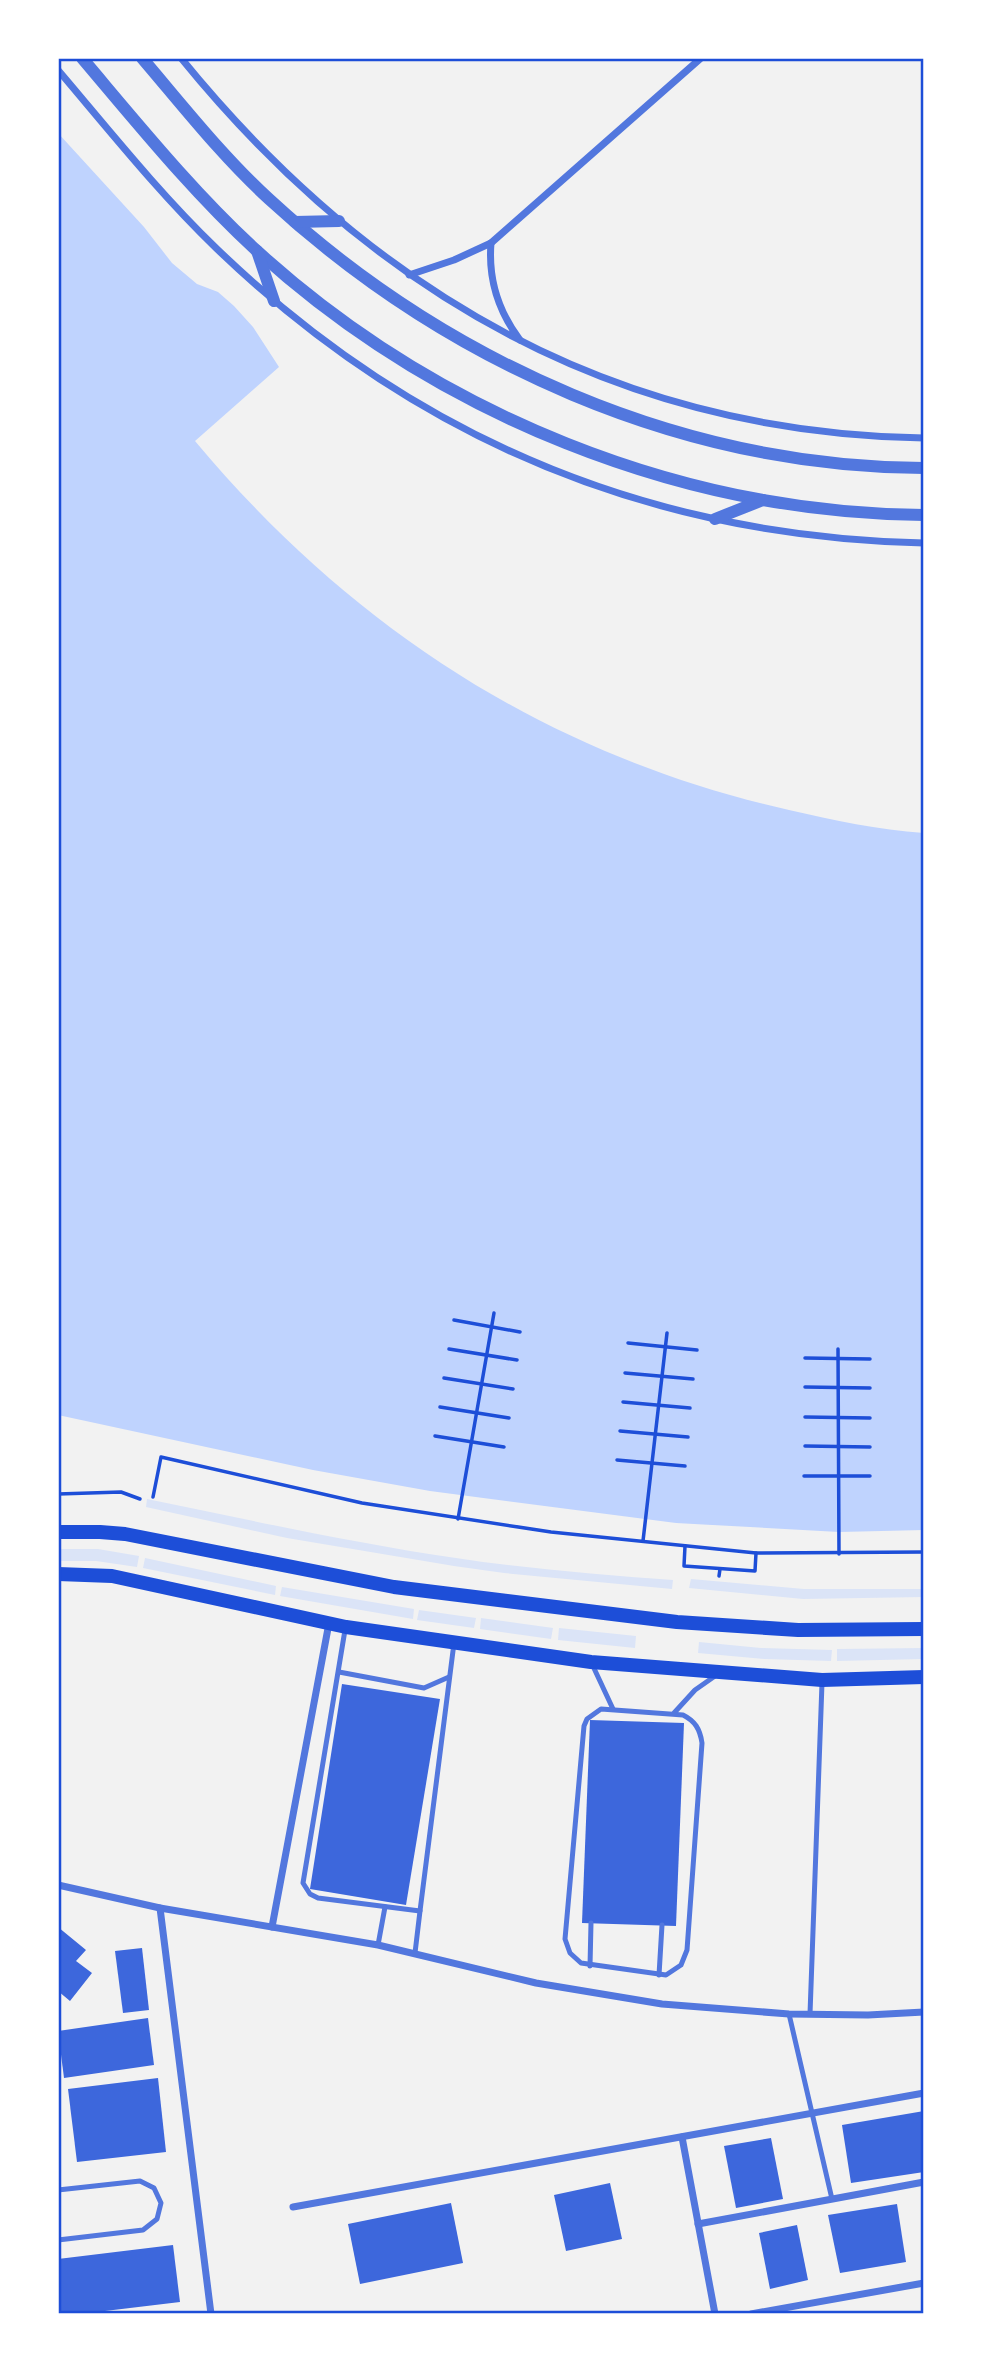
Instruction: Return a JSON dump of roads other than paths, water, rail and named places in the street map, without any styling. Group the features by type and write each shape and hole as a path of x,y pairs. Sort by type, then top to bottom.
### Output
{"main road":[{"path":"58,1532 100,1531 125,1534 405,1589 677,1622 823,1630 924,1629"},
{"path":"58,1574 112,1576 346,1627 591,1662 822,1680 924,1676"}],"street":[{"path":"82,58 187,181 257,251 368,338 478,403 553,438 665,477 764,500 858,512 924,515"},
{"path":"142,58 236,166 295,222 351,268 440,328 520,372 604,408 682,434 743,449 844,464 924,468"},
{"path":"181,58 256,143 340,221 409,275 454,305 522,343 602,378 727,416 812,431 924,438"},
{"path":"409,275 454,260 491,243 701,58"},
{"path":"58,70 186,218 274,301 378,380 471,433 514,454 601,488 715,519 788,533 838,539 924,544"},
{"path":"295,222 340,221"},
{"path":"491,243 491,269 496,296 506,320 522,343"},
{"path":"257,251 274,301"},
{"path":"715,519 764,500"},
{"path":"272,1927 328,1623"},
{"path":"58,1885 160,1908 378,1945 598,1995 662,2004 789,2014 924,2012"},
{"path":"160,1908 211,2314"},
{"path":"293,2207 924,2093"},
{"path":"682,2137 715,2314"},
{"path":"698,2224 924,2182"},
{"path":"751,2314 924,2283"}],"lane":[{"path":"346,1627 303,1883 307,1891 314,1896 419,1911"},
{"path":"415,1953 455,1642"},
{"path":"591,1662 613,1709"},
{"path":"340,1672 424,1688 449,1677"},
{"path":"674,1713 695,1690 721,1673"},
{"path":"810,2014 822,1680"},
{"path":"601,1709 613,1709 674,1713 691,1719 697,1726 702,1743 687,1950 685,1958 674,1971 659,1975 590,1966 575,1959 565,1939 584,1726 587,1718 601,1709"},
{"path":"378,1945 385,1907"},
{"path":"590,1966 591,1923"},
{"path":"659,1975 662,1925"},
{"path":"789,2014 832,2199"},
{"path":"58,2190 140,2181 154,2188 161,2203 157,2220 144,2230 58,2240"}],"water":[{"path":"58,133 144,227 172,263 197,284 218,292 234,306 253,327 279,367 195,441 256,509 320,570 389,626 461,676 537,719 617,756 701,786 789,810 873,827 924,833 924,1530 839,1532 676,1523 430,1491 313,1470 58,1415"}]}
